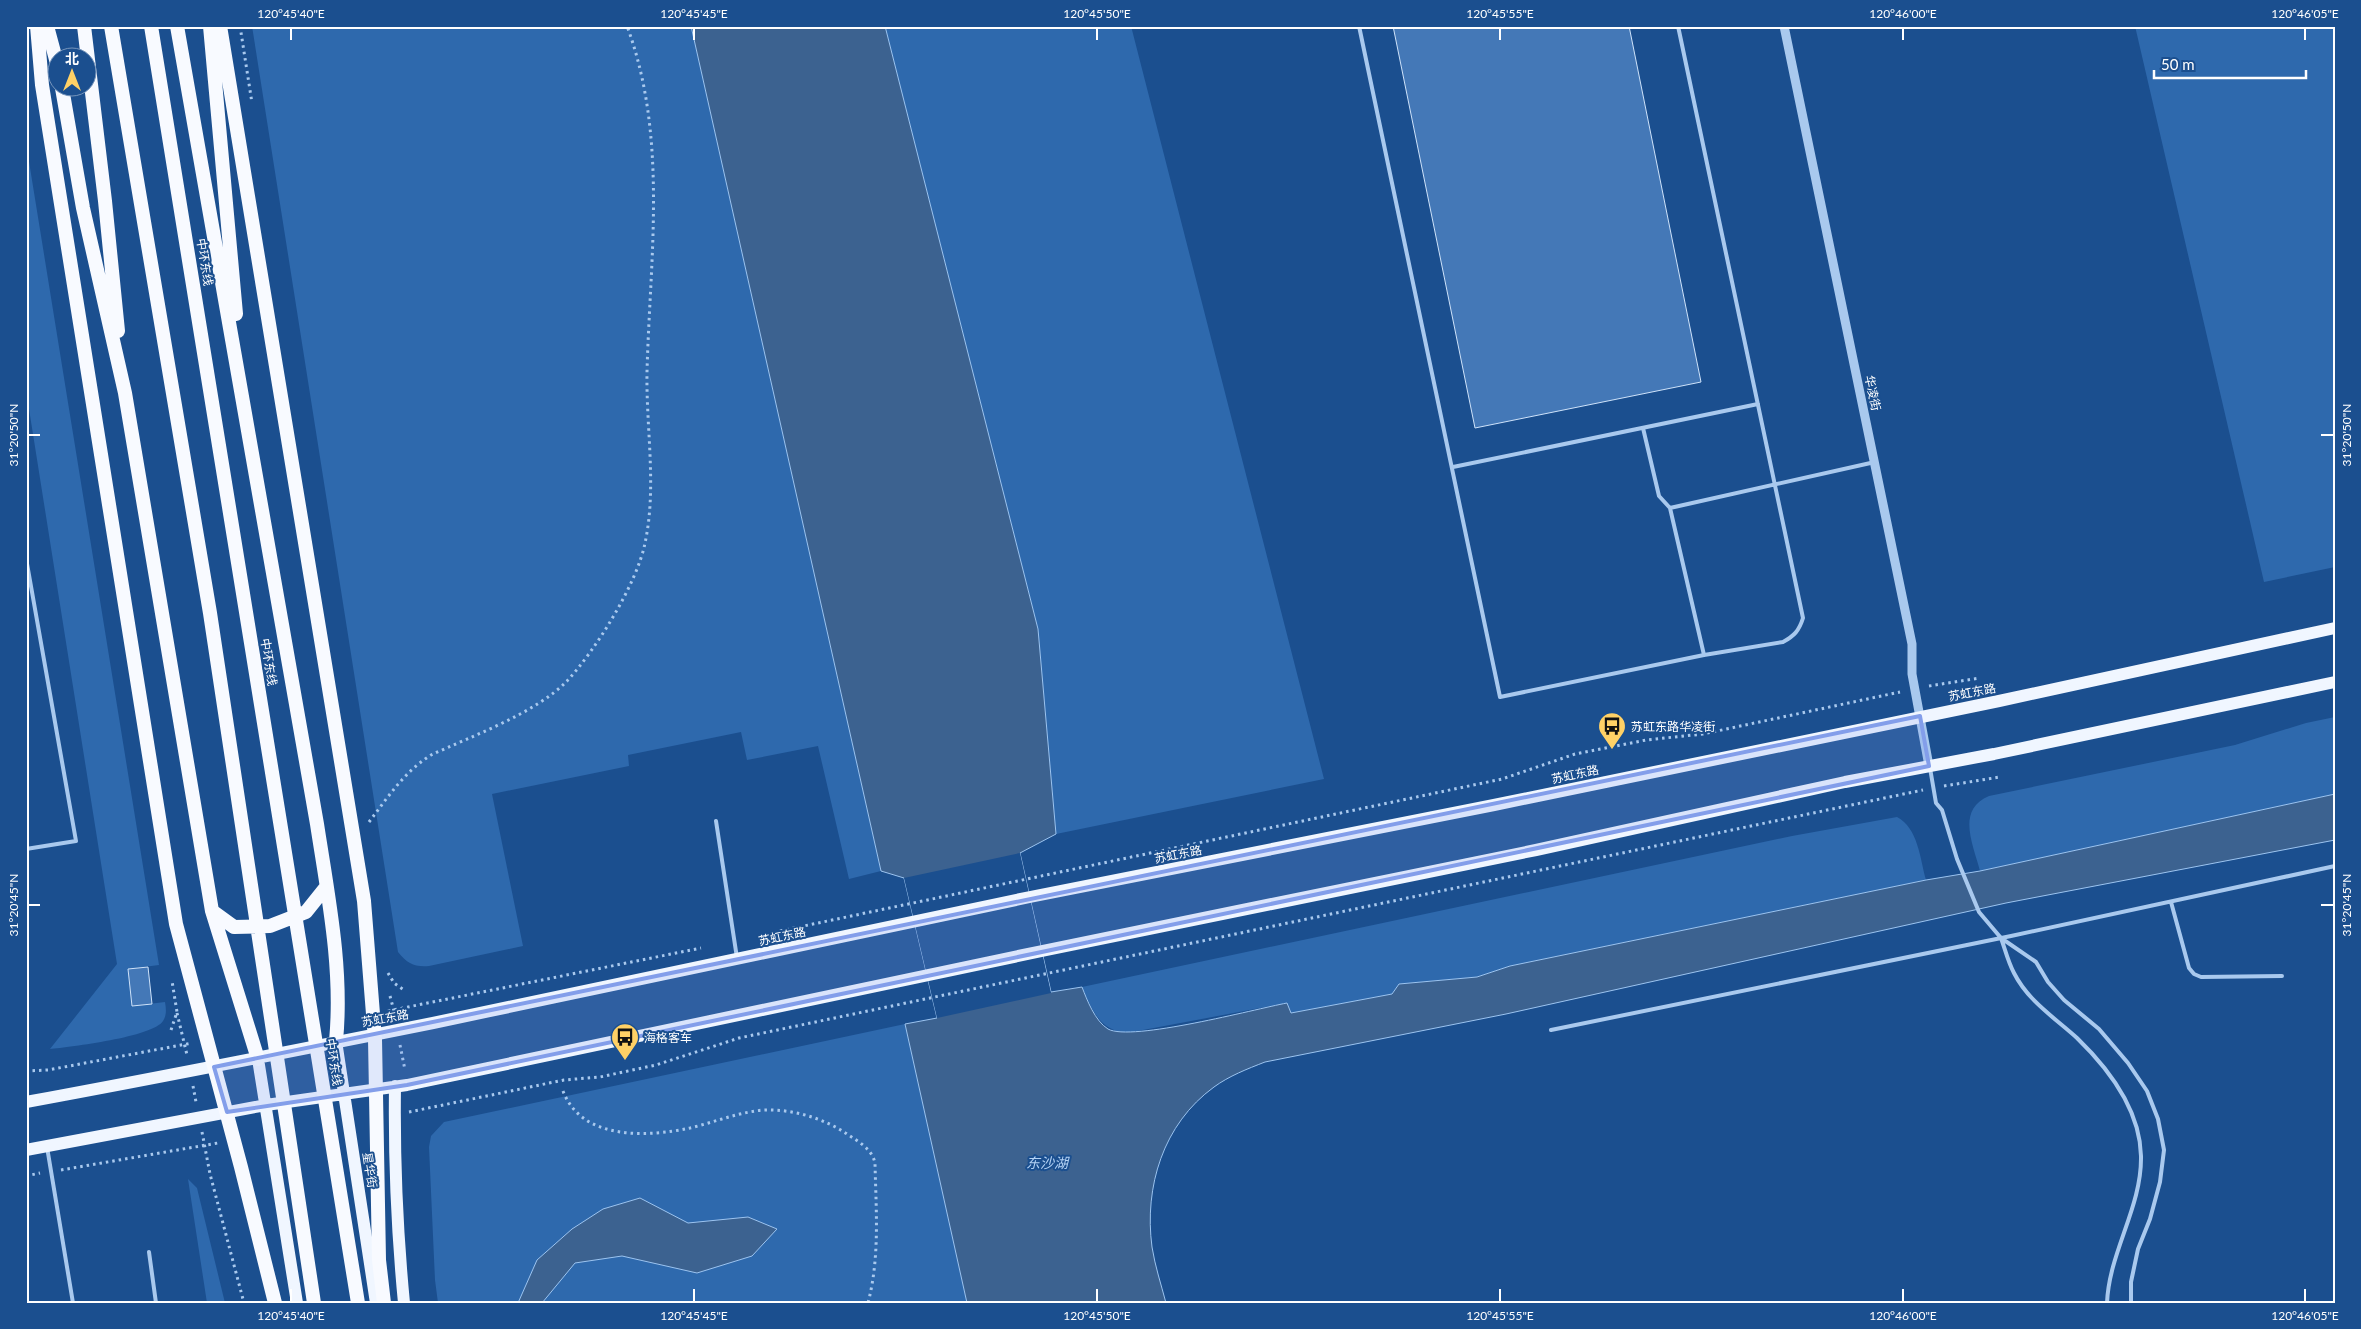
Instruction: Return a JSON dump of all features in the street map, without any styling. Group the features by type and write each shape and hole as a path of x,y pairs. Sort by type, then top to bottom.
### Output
{"highway":[{"path":"37,26 42,84 178,932 242,1167 275,1303"},
{"path":"47,26 53,48"},
{"path":"84,26 125,394"},
{"path":"111,26 210,613 314,1303"},
{"name":"中环东线","path":"151,26 358,1303"},
{"path":"177,26 242,392 326,887 334,939 339,1002 336,1041"},
{"path":"210,26 227,197 242,392"},
{"path":"220,26 364,902 374,996 379,1260 384,1303"},
{"path":"64,98 83,208 125,394 212,911 258,1059"},
{"path":"212,911 234,927 270,926 306,912 326,887"}],"main road":[{"name":"苏虹东路","path":"26,1102 258,1059 336,1041 433,1024 1030,897 1494,805 2008,699 2335,628"},
{"path":"26,1150 266,1105 395,1086 729,1019 927,975 1536,850 1845,782 2335,682"},
{"name":"星华街","path":"336,1041 376,1303"},
{"path":"258,1059 296,1303"},
{"path":"395,1086 397,1230 404,1303"}],"street":[{"name":"华凌街","path":"1784,26 1912,644 1914,689 1929,766"}],"lane":[{"path":"1359,26 1500,697 1704,655 1783,642 1800,629 1803,618 1678,26"},
{"path":"1453,468 1758,404"},
{"path":"1643,428 1659,496 1670,508 1704,655"},
{"path":"1670,508 1774,483 1875,462"},
{"path":"26,558 76,841 26,849"},
{"path":"1929,766 1936,803 1942,810 1957,858 1979,912 2001,938 2036,962 2064,1000 2099,1029 2128,1063 2147,1091 2158,1119 2164,1150 2160,1182 2150,1219 2138,1249 2131,1282 2131,1303"},
{"path":"716,821 738,960"},
{"path":"1551,1030 2001,938 2335,866"},
{"path":"2171,902 2189,968 2194,974 2201,977 2282,976"},
{"path":"2001,938 2014,974 2050,1016 2077,1038 2104,1068 2124,1096 2135,1124 2141,1155 2137,1187 2127,1224 2115,1254 2108,1286 2107,1303"},
{"path":"47,1146 73,1303"},
{"path":"149,1252 156,1303"}],"path":[{"path":"365,827 403,776 416,765 431,755 527,710 546,699 566,682 584,660 613,616 636,572 645,545 649,516 647,372 654,230 652,157 645,91 627,26"},
{"path":"774,932 1502,779 1584,752 1646,740 1703,734 1914,689 1980,678"},
{"path":"395,1115 564,1080 600,1077 656,1065 739,1038 1934,788 2000,777"},
{"path":"384,1011 706,946"},
{"path":"177,1012 210,1174 244,1303"},
{"path":"26,1071 48,1070 194,1043"},
{"path":"563,1091 570,1105 579,1114 610,1131 671,1131 752,1112 782,1111 821,1120 863,1145 871,1152 875,1163 877,1248 875,1270 868,1303"},
{"path":"26,1176 224,1142"}],"highlighted area":[{"path":"1920,716 1929,766 407,1085 227,1112 214,1067"}],"shaded area":[{"path":"252,26 691,26 881,871 849,879 818,746 747,760 741,732 628,755 629,766 492,794 523,946 429,966 412,964 398,952"},
{"path":"885,26 1131,26 1324,779 1056,834 1038,629"},
{"path":"2135,26 2335,26 2335,567 2264,582"},
{"path":"26,143 159,965 128,969 132,1006 165,1002 166,1009 163,1021 156,1027 144,1032 110,1040 50,1049 117,964 26,390"},
{"path":"2335,717 2335,794 1980,871 1971,839 1970,819 1973,810 1979,802 1989,796 2235,745 2306,723"},
{"path":"1897,817 1910,828 1914,836 1926,880 1510,966 1477,977 1399,984 1392,994 1291,1013 1287,1003 1127,1033 1110,1028 1098,1018 1089,1004 1082,987 1792,836"},
{"path":"905,1024 967,1303 438,1303 435,1280 429,1147 431,1136 444,1122"},
{"path":"188,1179 197,1188 225,1303 207,1303"}],"water":[{"name":"东沙湖","path":"691,26 885,26 1038,629 1056,834 1020,853 1051,992 1082,987 1095,1016 1108,1029 1121,1032 1166,1028 1287,1003 1291,1013 1392,994 1399,984 1477,977 1510,966 1926,880 1980,871 2335,794 2335,840 2006,903 1506,1014 1265,1062 1226,1079 1196,1102 1170,1138 1161,1158 1151,1202 1150,1224 1153,1254 1166,1303 967,1303 905,1024 937,1018 904,878 881,871"},
{"path":"640,1198 688,1223 748,1217 777,1229 752,1256 697,1273 622,1256 575,1263 542,1303 518,1303 537,1260 572,1229 603,1209"}],"pier":[{"path":"1020,853 1051,993 937,1018 904,878"}],"building":[{"path":"1393,26 1629,26 1701,382 1475,428"},
{"path":"148,967 152,1004 132,1006 128,969"}],"place":[{"name":"苏虹东路华凌街","path":"1612,750"},
{"name":"海格客车","path":"625,1061"}]}
